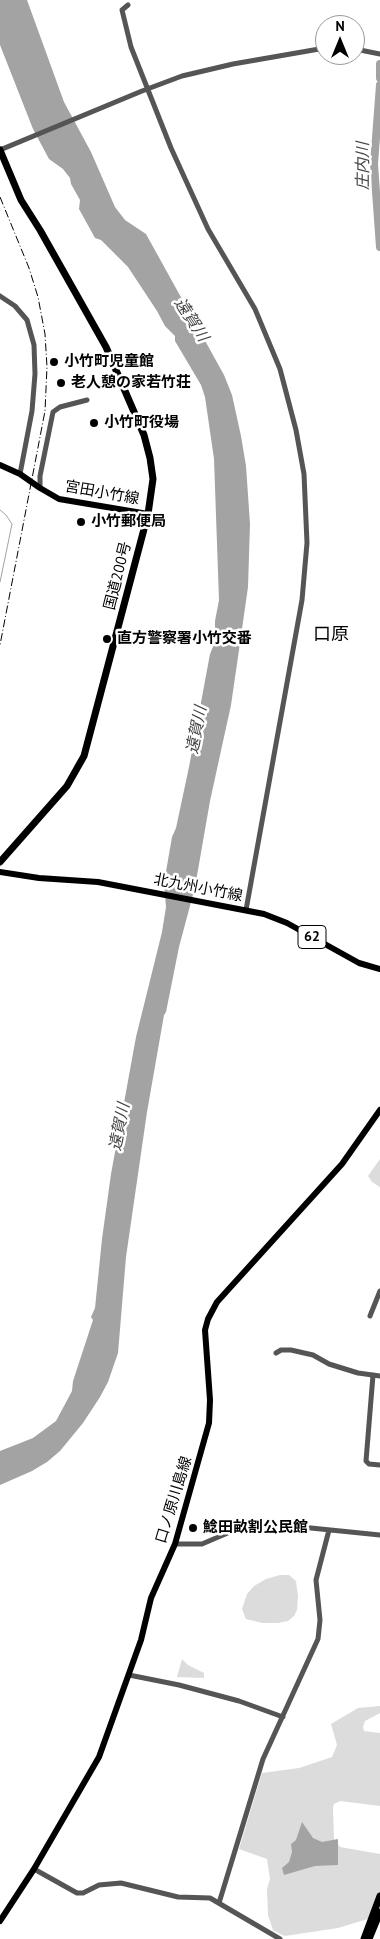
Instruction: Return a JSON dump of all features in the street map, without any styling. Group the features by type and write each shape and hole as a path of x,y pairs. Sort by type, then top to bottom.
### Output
{"highway":[{"name":"国道200号","path":"0,862 67,786 84,756 152,495 152,468 148,449 106,347 21,200 2,149"},
{"path":"364,1939 380,1896"},
{"path":"370,1939 380,1912"}],"main road":[{"name":"宮田小竹線","path":"0,465 20,474 40,488 67,501 148,514"},
{"name":"北九州小竹線","path":"0,872 26,876 89,880 264,914 287,923 354,960 369,967 380,969"},
{"name":"口ノ原川島線","path":"0,1921 34,1869 97,1762 141,1640 151,1598 176,1544 208,1423 210,1400 205,1330 208,1319 220,1299 342,1164 380,1110"}],"street":[{"path":"128,5 122,10 131,47 171,148 198,210 251,303 280,369 296,430 304,474 307,536 302,600 244,909"},
{"path":"2,149 182,76 214,68 315,50"},
{"path":"365,51 380,54"},
{"path":"0,296 15,306 27,320 34,345 33,404 20,474"},
{"path":"40,488 40,476 53,412 60,407 87,400"},
{"path":"370,1316 380,1291"},
{"path":"276,1353 281,1350 291,1350 313,1356 345,1369 380,1376"},
{"path":"373,1375 366,1461 369,1464 380,1465"},
{"path":"176,1544 202,1544 230,1532 243,1529 301,1527 380,1535"},
{"path":"219,1903 263,1759 318,1639 320,1620 316,1580 330,1530"},
{"path":"129,1675 179,1684 283,1716"},
{"path":"34,1869 77,1893 83,1893 99,1885 122,1884 171,1896 206,1898 219,1903 280,1939"}],"shaded area":[{"path":"380,1159 380,1187 372,1182 368,1176"},
{"path":"280,1575 289,1575 296,1581 298,1596 297,1610 294,1616 288,1621 278,1623 262,1623 246,1619 242,1609 247,1594 254,1586 266,1579"},
{"path":"182,1659 188,1665 204,1673 204,1678 177,1677"},
{"path":"380,1706 380,1713 365,1721 363,1727 364,1731 380,1733 380,1806 340,1801 334,1804 333,1808 334,1839 340,1847 380,1854 380,1896 371,1918 338,1928 285,1936 280,1934 273,1930 268,1915 267,1889 270,1879 267,1859 239,1849 262,1773 299,1768 332,1757 337,1745 331,1724 358,1708"}],"water":[{"name":"遠賀川","path":"0,0 27,0 64,102 91,152 115,207 125,220 146,234 224,375 232,395 241,436 246,466 250,524 248,587 231,705 210,801 195,887 164,1015 147,1112 126,1257 118,1353 108,1382 100,1397 83,1423 60,1451 32,1471 0,1485 0,1451 33,1438 56,1421 72,1391 73,1381 93,1320 91,1317 95,1308 111,1174 136,1037 162,932 166,907 164,883 172,837 176,828 189,767 210,654 215,642 215,621 219,600 214,459 205,397 201,385 175,341 175,336 165,326 128,267 101,240 95,238 79,209 80,200 71,184 70,178 63,169 49,159 33,129 0,45"},
{"path":"302,1822 313,1838 322,1842 338,1839 338,1865 315,1866 284,1875 282,1868 289,1862 292,1852 291,1844 296,1840"}],"waterway":[{"name":"庄内川","path":"380,64 380,78"},
{"name":"庄内川","path":"380,85 374,164 380,247"},
{"path":"0,510 12,524 0,582"}],"railway":[{"path":"0,197 29,268 38,297 45,334 47,367 45,411 0,645"}],"place":[{"name":"小竹町児童館","path":"54,362"},
{"name":"老人憩の家若竹荘","path":"61,383"},
{"name":"小竹町役場","path":"94,423"},
{"name":"小竹郵便局","path":"81,522"},
{"name":"直方警察署小竹交番","path":"107,639"},
{"name":"鯰田畝割公民館","path":"193,1528"}],"district":[{"name":"口原","path":"331,635"}]}
